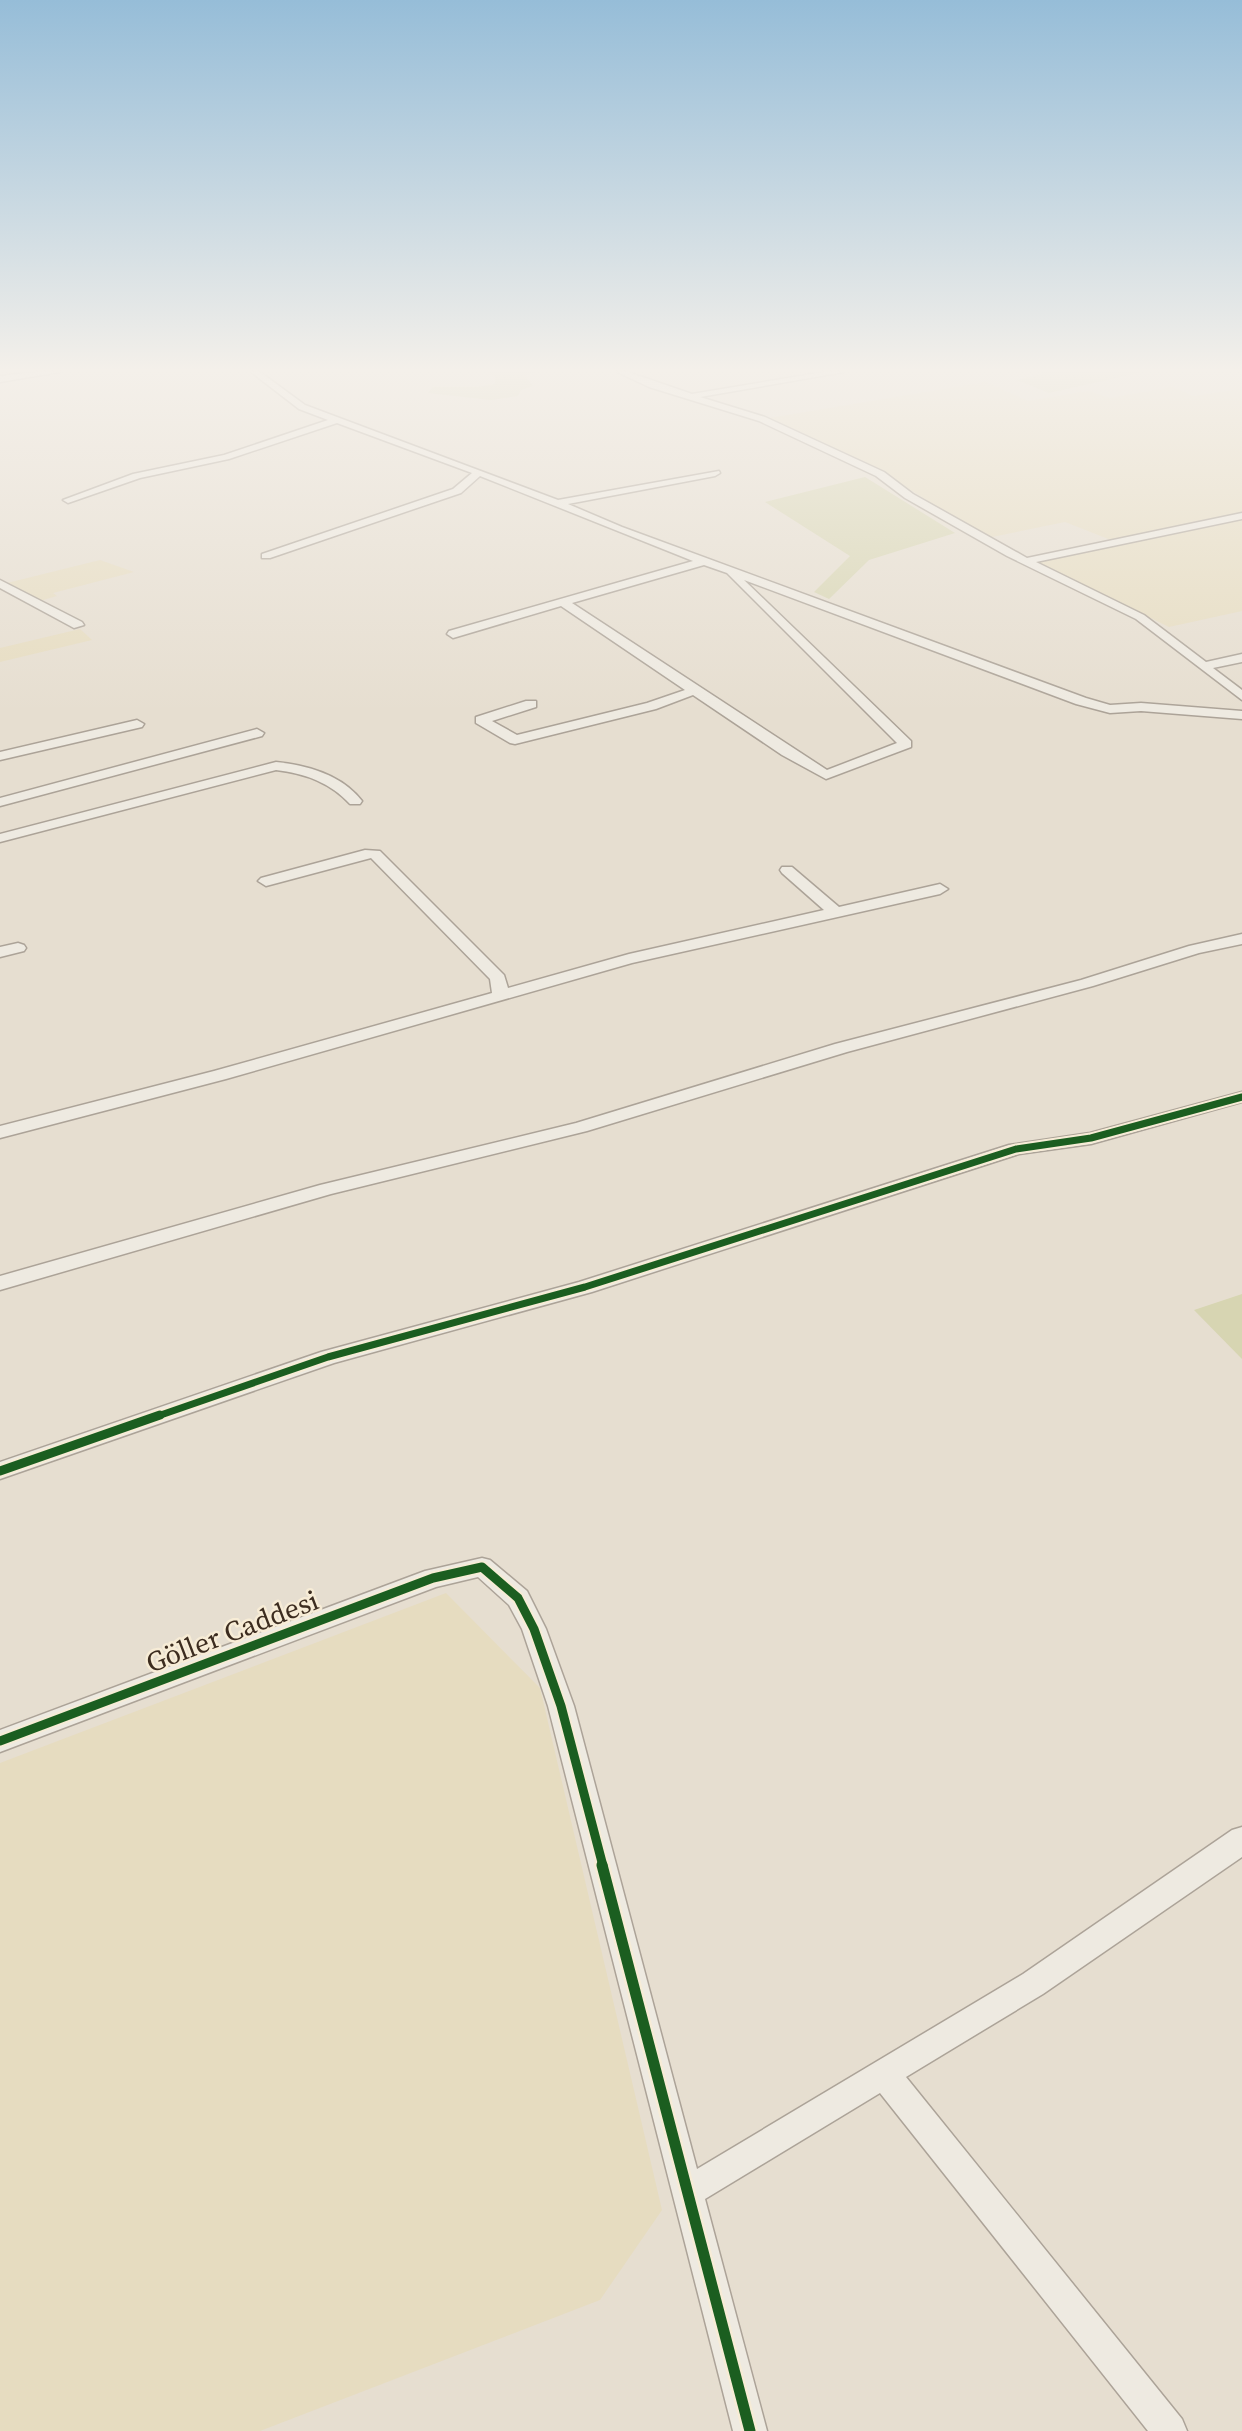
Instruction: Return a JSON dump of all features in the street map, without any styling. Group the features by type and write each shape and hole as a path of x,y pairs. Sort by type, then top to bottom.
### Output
{"street":[{"path":"68,499 107,485"},
{"path":"266,556 457,491 463,485"},
{"path":"511,485 704,561 1100,707 1141,707 1242,715"},
{"path":"558,503 650,485"},
{"path":"895,485 909,496 1026,561 1139,617 1242,696"},
{"path":"1026,561 1242,516"},
{"path":"453,635 704,561"},
{"path":"564,603 786,751 827,775 906,744 728,570"},
{"path":"0,583 78,625"},
{"path":"1203,666 1242,658"},
{"path":"531,704 481,720 515,740 549,729 664,704 695,690"},
{"path":"0,756 137,724"},
{"path":"0,802 257,733"},
{"path":"0,838 276,766 286,766 338,786 355,801"},
{"path":"266,881 365,854 375,854 498,978 501,995"},
{"path":"787,870 835,912"},
{"path":"0,1132 220,1075 629,959 940,889"},
{"path":"0,1283 327,1189 581,1127 841,1048 1073,987 1195,949 1242,939"},
{"path":"0,952 18,948"},
{"path":"0,1471 328,1357 585,1287 1016,1149 1091,1138 1242,1097"},
{"name":"Göller Caddesi","path":"0,1741 433,1578 482,1567 518,1598 534,1629 561,1706 688,2192"},
{"path":"750,2431 688,2192 1033,1984 1242,1839"},
{"path":"884,2074 1170,2431"}],"shaded area":[{"path":"831,485 879,485 955,533 869,560 829,599 814,592 850,556 765,502"},
{"path":"903,485 1242,485 1242,611 1169,627 1034,561 1116,542 1065,522 987,538"},
{"path":"100,560 134,572 53,593 57,596 40,601 7,583"},
{"path":"80,629 92,640 0,662 0,648"},
{"path":"1242,1294 1242,1359 1194,1310"},
{"path":"446,1593 540,1688 662,2210 600,2300 260,2431 0,2431 0,1763"}],"cycle path":[{"path":"0,1471 328,1357 585,1287 1016,1149 1091,1138 1242,1097"},
{"path":"0,1741 433,1578 482,1567 518,1598 534,1629 561,1706 750,2431"}]}
